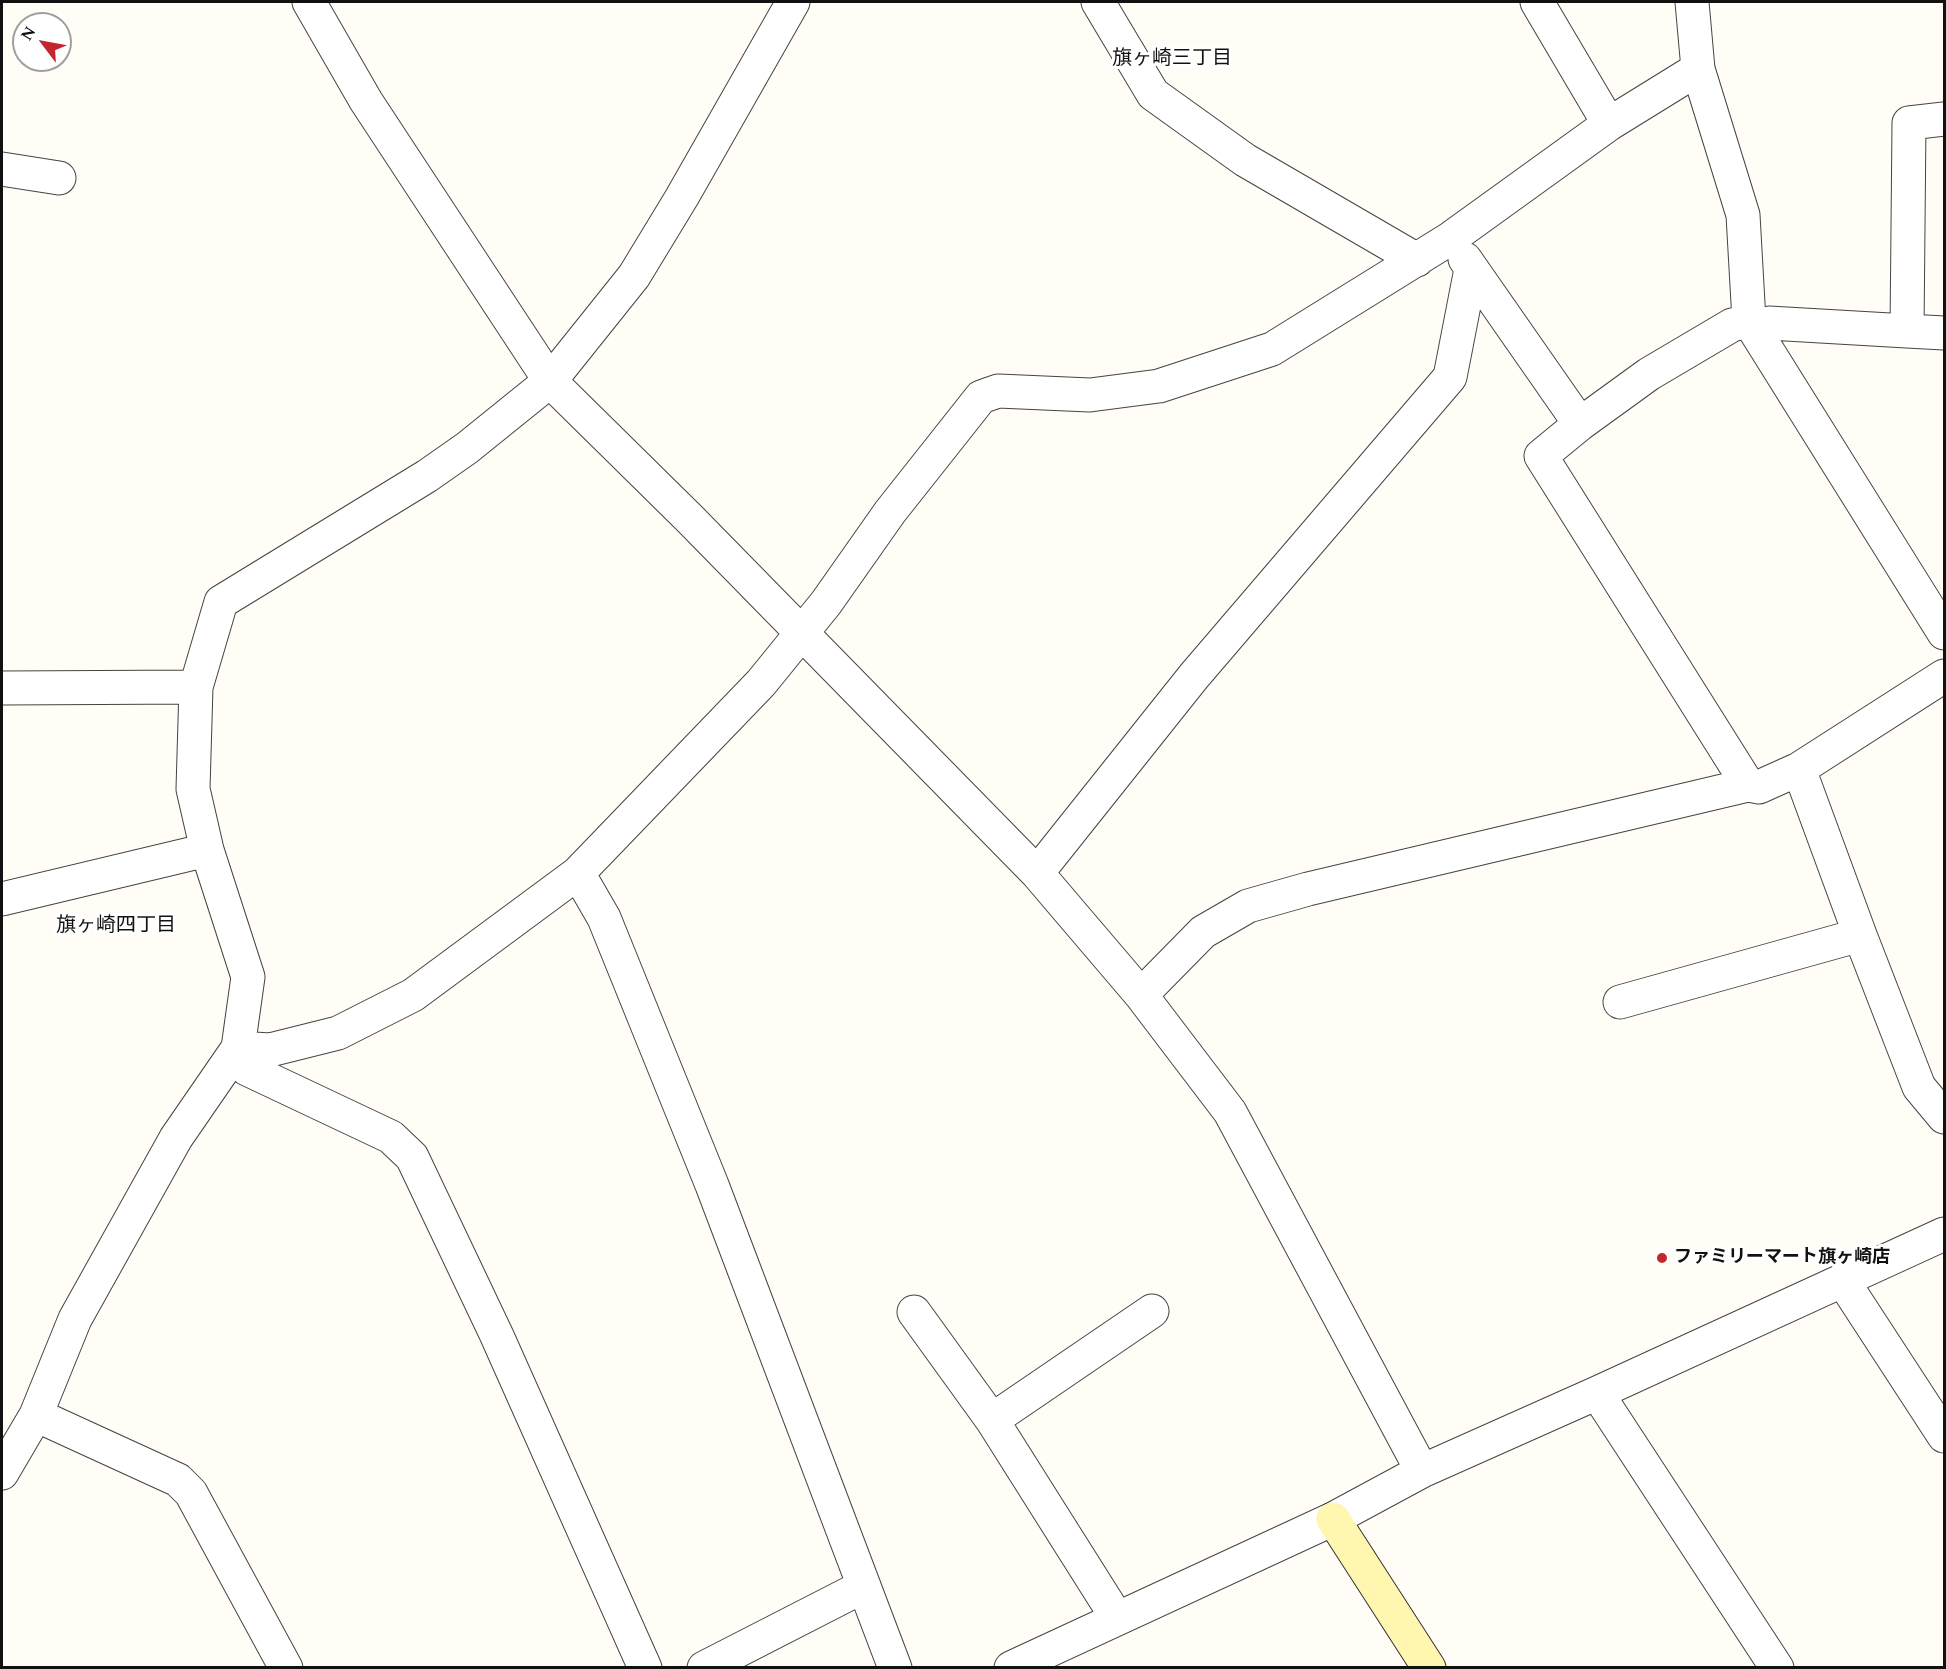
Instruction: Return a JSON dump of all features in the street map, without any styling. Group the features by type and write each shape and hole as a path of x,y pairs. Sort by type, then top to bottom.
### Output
{"street":[{"path":"309,2 366,101 550,381 802,633 1037,873 1142,995 1230,1112 1422,1471"},
{"path":"2,1473 36,1415 75,1319 176,1138 238,1048 248,977 207,850 193,789 196,687 221,602 427,476 467,448 550,381 634,276 682,197 793,2"},
{"path":"1098,2 1153,94 1245,160 1417,260"},
{"path":"1537,2 1609,124"},
{"path":"1692,2 1698,69 1743,215 1753,326 1944,633"},
{"path":"238,1048 270,1050 338,1033 413,995 578,873 761,683 826,603 890,512 981,397 998,392 1090,395 1159,386 1272,349 1451,238 1609,124 1698,69"},
{"path":"1907,331 1909,123 1944,119"},
{"path":"2,170 59,178"},
{"path":"1451,238 1580,424"},
{"path":"1037,873 1194,676 1450,377 1472,269"},
{"path":"1748,785 1541,456 1580,424 1649,374 1732,325 1753,326 1769,323 1944,333"},
{"path":"1142,995 1203,932 1248,906 1308,889 1748,785 1759,787 1799,769 1944,676"},
{"path":"2,688 196,687"},
{"path":"1799,769 1919,1088 1944,1117"},
{"path":"2,899 207,850"},
{"path":"578,873 604,918 707,1173 894,1668"},
{"path":"1620,1002 1860,935"},
{"path":"238,1048 247,1069 391,1137 412,1157 497,1336 645,1668"},
{"path":"1011,1668 1333,1519 1422,1471 1944,1234"},
{"path":"1843,1281 1944,1436"},
{"path":"992,1420 1152,1311"},
{"path":"914,1312 992,1420 1117,1618"},
{"path":"1597,1393 1777,1668"},
{"path":"36,1415 178,1480 191,1493 286,1668"},
{"path":"1333,1519 1429,1668"},
{"path":"704,1668 864,1586"}],"place":[{"name":"ファミリーマート旗ヶ崎店","path":"1662,1258"}],"district":[{"name":"旗ヶ崎三丁目","path":"1172,60"},
{"name":"旗ヶ崎四丁目","path":"116,927"}]}
